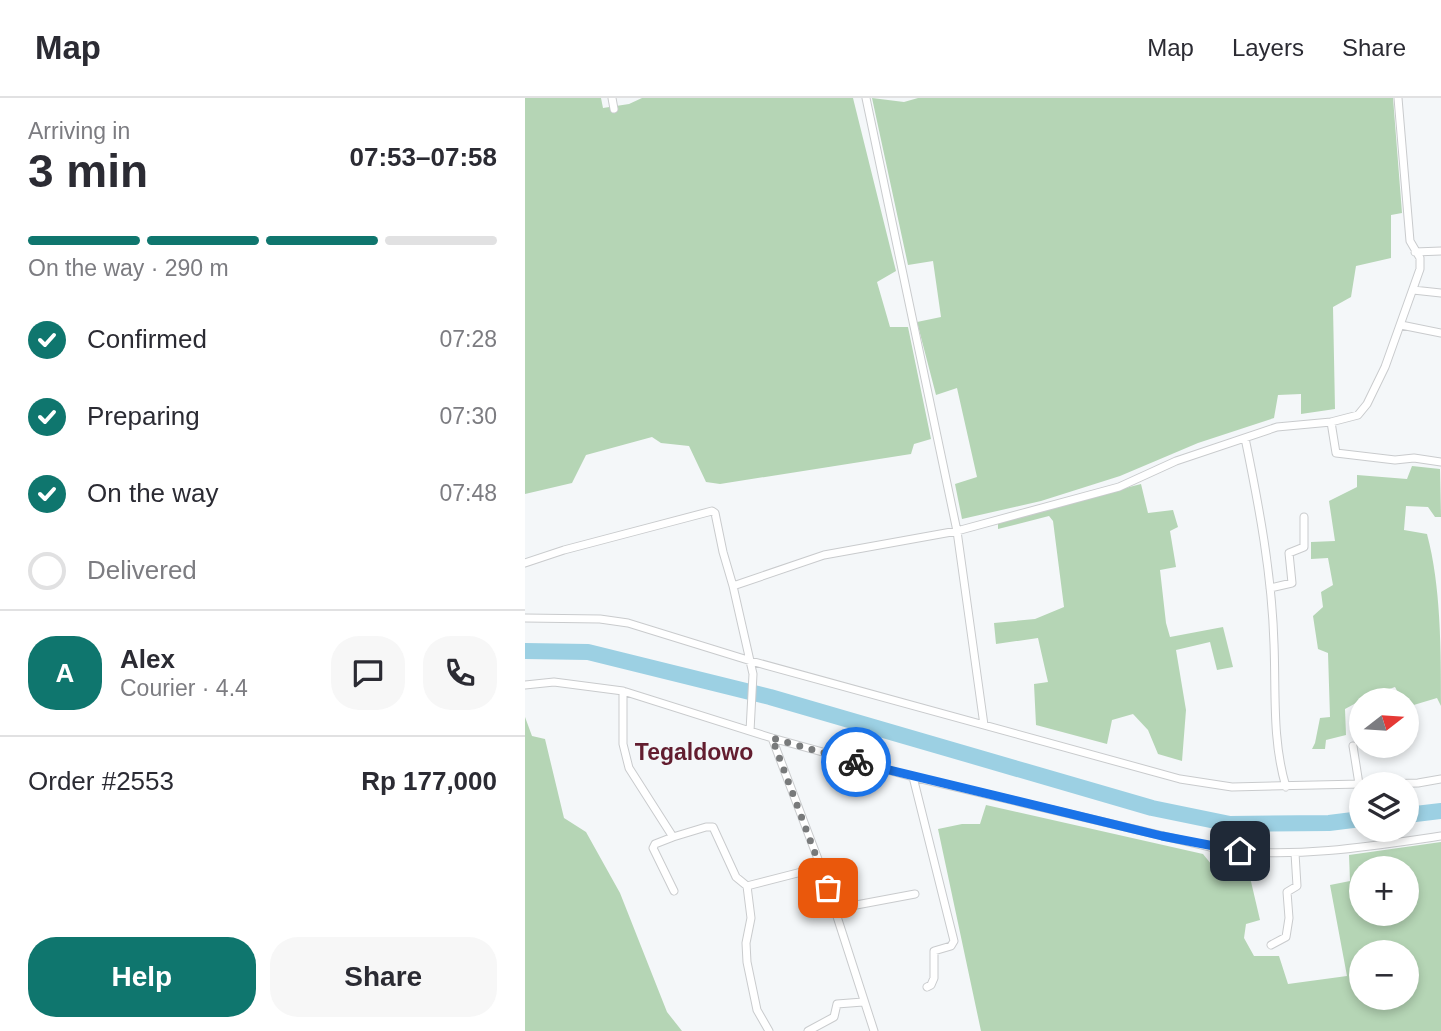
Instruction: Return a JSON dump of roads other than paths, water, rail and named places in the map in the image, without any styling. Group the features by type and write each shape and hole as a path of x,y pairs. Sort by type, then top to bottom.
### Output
{"street":[{"path":"612,98 614,109"},
{"path":"866,98 957,531 984,724"},
{"path":"733,586 824,555 957,531 1119,487 1169,464 1277,427 1331,422 1358,415 1367,404 1385,367 1421,260 1411,246 1408,231 1398,98"},
{"path":"1415,252 1441,251"},
{"path":"1413,290 1441,293"},
{"path":"1401,325 1441,332"},
{"path":"1331,422 1336,453 1441,462"},
{"path":"1245,438 1259,508 1270,588 1275,726 1286,787"},
{"path":"525,564 575,546 712,511 715,513 751,661 753,674 750,731"},
{"path":"1270,588 1292,583 1289,553 1304,547 1304,517"},
{"path":"525,618 600,619 628,623 751,661 1179,779 1232,787 1349,784"},
{"path":"525,685 554,681 623,691 772,738 913,777 1223,850 1295,855 1441,836"},
{"path":"623,691 623,744 629,768 673,837"},
{"path":"772,738 821,867 874,1031"},
{"path":"913,777 954,941 951,946 934,951 934,978 931,985 927,986"},
{"path":"1419,783 1441,779"},
{"path":"674,891 653,848 655,844 713,827 736,877 747,886 751,918 746,943 747,962 757,1010 769,1031"},
{"path":"1271,946 1286,937 1289,918 1287,892 1297,886 1295,855"},
{"path":"747,886 821,867"},
{"path":"835,909 915,894"},
{"path":"808,1031 834,1017 837,1004 863,1002"}],"waterway":[{"path":"525,651 588,652 770,697 1152,808 1230,824 1349,820"},
{"path":"1419,814 1441,811"}],"district":[{"name":"Tegaldowo","path":"694,752"}]}
